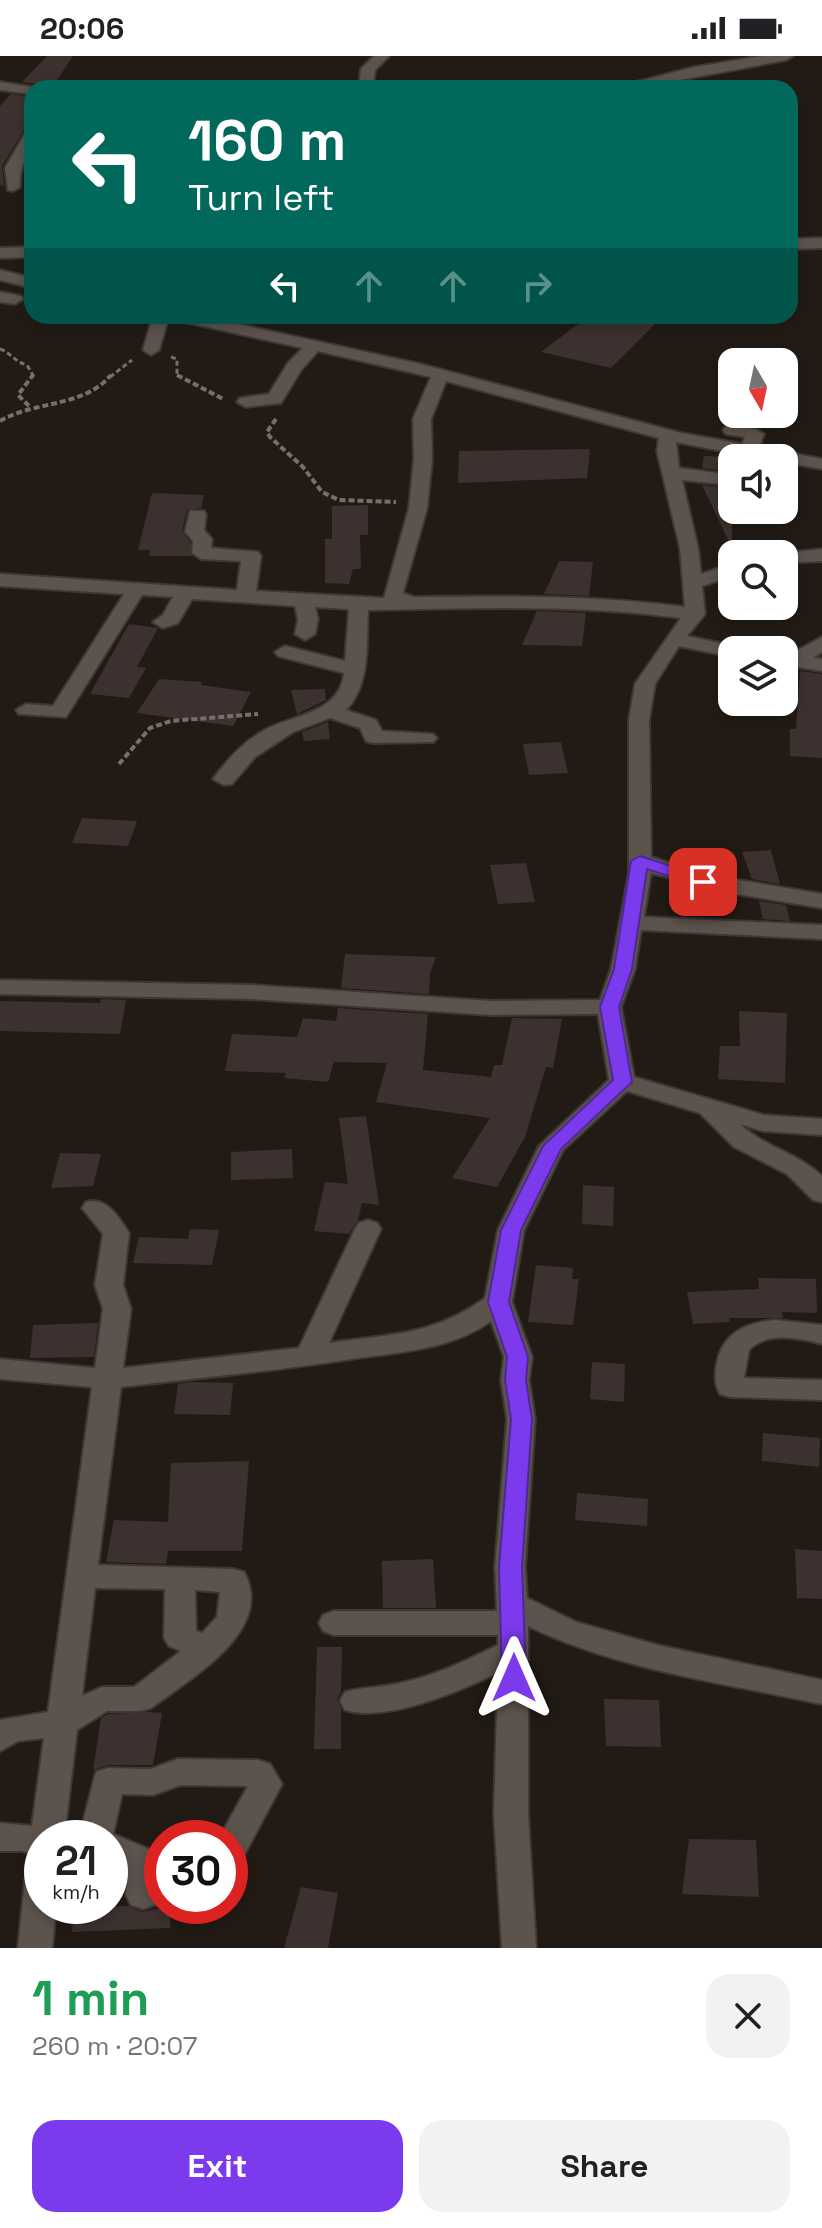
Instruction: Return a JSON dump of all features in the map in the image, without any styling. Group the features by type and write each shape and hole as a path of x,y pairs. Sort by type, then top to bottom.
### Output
{"street":[{"path":"367,80 368,69 382,56"},
{"path":"655,80 786,56"},
{"path":"0,86 24,89"},
{"path":"6,188 12,168 24,147"},
{"path":"798,244 822,243"},
{"path":"0,253 24,252"},
{"path":"0,275 24,281"},
{"path":"151,353 159,324"},
{"path":"216,324 440,375 668,435 718,445"},
{"path":"246,402 275,399 294,367 314,346"},
{"path":"411,603 393,596 418,508 422,419 440,375"},
{"path":"732,430 755,434 751,444"},
{"path":"622,1082 609,1007 623,969 640,861 641,708 645,684 674,639 695,614 689,548 666,451 668,435"},
{"path":"798,460 822,464"},
{"path":"672,473 718,478"},
{"path":"197,515 194,532 203,539 201,553 251,556 246,596"},
{"path":"798,556 822,555"},
{"path":"693,583 718,575"},
{"path":"0,580 359,604 559,601 620,604 695,614"},
{"path":"26,710 59,713 136,590"},
{"path":"163,622 171,619 185,593"},
{"path":"304,600 308,619 305,634"},
{"path":"224,779 249,747 286,727 334,710 348,696 354,669 359,604"},
{"path":"674,639 718,648"},
{"path":"798,655 822,643"},
{"path":"285,652 354,669"},
{"path":"798,661 822,665"},
{"path":"334,710 337,714 369,724 373,737 426,738"},
{"path":"640,861 681,877 758,894 822,901"},
{"path":"631,923 822,932"},
{"path":"0,987 251,992 491,1008 609,1007"},
{"path":"622,1082 763,1123 822,1127"},
{"path":"519,1948 511,1814 513,1626 510,1567 521,1419 515,1380 518,1357 498,1302 511,1230 552,1146 622,1082"},
{"path":"709,1108 745,1142 813,1178 822,1194"},
{"path":"50,1820 117,1309 109,1285 116,1233 95,1208"},
{"path":"309,1356 368,1229"},
{"path":"0,1369 109,1379 309,1356 435,1337 468,1324 498,1302"},
{"path":"822,1335 814,1331 760,1328 736,1346 730,1357 729,1370 730,1387 822,1390"},
{"path":"0,1738 10,1729 63,1723 102,1699 140,1699 227,1631 238,1601 233,1580 83,1576"},
{"path":"180,1578 180,1638 206,1647"},
{"path":"334,1623 513,1626 567,1631 657,1657 822,1692"},
{"path":"356,1701 374,1701 466,1676 513,1626"},
{"path":"100,1820 108,1781 153,1782 178,1772 258,1773 266,1784 246,1820"},
{"path":"0,1837 24,1838"},
{"path":"144,1862 144,1895"},
{"path":"35,1948 37,1924"}],"path":[{"path":"0,349 11,353 17,362 27,365 34,377 18,395 29,407"},
{"path":"0,421 14,411 91,394 103,386 116,368 151,353 177,359 177,377 193,386 231,402 246,402"},
{"path":"275,399 279,412 267,432 303,467 322,492 339,500 371,502 403,501 419,493"},
{"path":"119,764 150,728 187,717 209,719 254,714 276,717 286,727"}],"building":[{"path":"47,56 73,56 57,80 22,82"},
{"path":"11,94 24,96 24,130 2,166 4,186 0,185 0,106"},
{"path":"578,324 655,324 611,368 541,352"},
{"path":"590,449 587,478 458,483 459,451"},
{"path":"704,456 718,456 718,470 702,468"},
{"path":"702,485 718,487 718,519"},
{"path":"152,493 204,495 201,508 187,510 182,531 190,542 192,556 149,556 150,550 138,550"},
{"path":"368,505 368,535 360,535 361,569 353,569 349,584 325,583 325,539 332,539 332,506"},
{"path":"721,524 732,524 732,540 728,540"},
{"path":"559,561 593,562 589,596 544,594"},
{"path":"537,611 586,613 582,646 522,645"},
{"path":"129,624 158,628 137,667 146,668 129,698 90,694"},
{"path":"800,671 822,674 822,758 790,756 790,729 796,729"},
{"path":"159,679 202,682 201,685 251,692 233,726 137,713"},
{"path":"325,689 326,700 297,714 291,690"},
{"path":"328,722 330,739 304,741 302,732"},
{"path":"561,742 568,773 529,775 523,744"},
{"path":"82,818 137,821 128,846 72,843"},
{"path":"771,850 780,884 752,879 742,852"},
{"path":"526,863 535,902 498,904 490,865"},
{"path":"759,901 786,905 790,921 763,919"},
{"path":"345,954 436,957 430,973 429,994 341,988"},
{"path":"101,999 126,1000 120,1034 0,1031 0,1001 100,1003"},
{"path":"338,1008 428,1014 423,1070 491,1077 494,1065 502,1065 512,1018 562,1019 553,1068 546,1067 525,1137 497,1187 452,1178 490,1118 376,1102 387,1063 334,1062 328,1082 284,1078 286,1073 225,1071 232,1034 297,1037 303,1018 336,1021"},
{"path":"739,1011 787,1013 785,1083 718,1079 720,1046 740,1046"},
{"path":"366,1116 379,1205 362,1203 358,1220 349,1234 314,1231 325,1182 348,1184 339,1118"},
{"path":"292,1149 293,1178 231,1180 231,1152"},
{"path":"60,1153 101,1154 93,1186 51,1188"},
{"path":"583,1185 614,1187 613,1226 582,1224"},
{"path":"190,1229 219,1230 212,1265 133,1263 139,1237 188,1239"},
{"path":"536,1265 573,1268 572,1279 579,1279 573,1325 528,1322"},
{"path":"758,1278 816,1279 817,1313 782,1312 783,1318 729,1318 730,1322 693,1324 687,1292 759,1289"},
{"path":"98,1323 94,1357 30,1358 33,1325"},
{"path":"592,1362 625,1364 624,1402 590,1399"},
{"path":"233,1383 230,1415 174,1414 178,1384"},
{"path":"763,1433 820,1438 819,1467 762,1461"},
{"path":"249,1461 242,1551 168,1551 166,1564 106,1562 114,1520 168,1522 171,1463"},
{"path":"577,1493 648,1499 647,1526 575,1520"},
{"path":"795,1549 822,1551 822,1599 797,1598"},
{"path":"433,1559 436,1608 383,1608 382,1561"},
{"path":"317,1647 342,1647 341,1692 337,1700 341,1709 341,1749 314,1749"},
{"path":"604,1699 659,1700 661,1747 606,1746"},
{"path":"162,1713 153,1765 108,1765 93,1770 101,1718 108,1714"},
{"path":"689,1839 756,1840 759,1897 682,1894"},
{"path":"301,1887 338,1893 328,1948 284,1948"},
{"path":"128,1906 144,1912 144,1924 170,1924 170,1928 72,1932 73,1924 128,1924"}],"route":[{"path":"514,1678 510,1567 521,1419 515,1380 518,1357 498,1302 511,1230 552,1146 622,1082 609,1007 623,969 640,861 703,882"}]}
